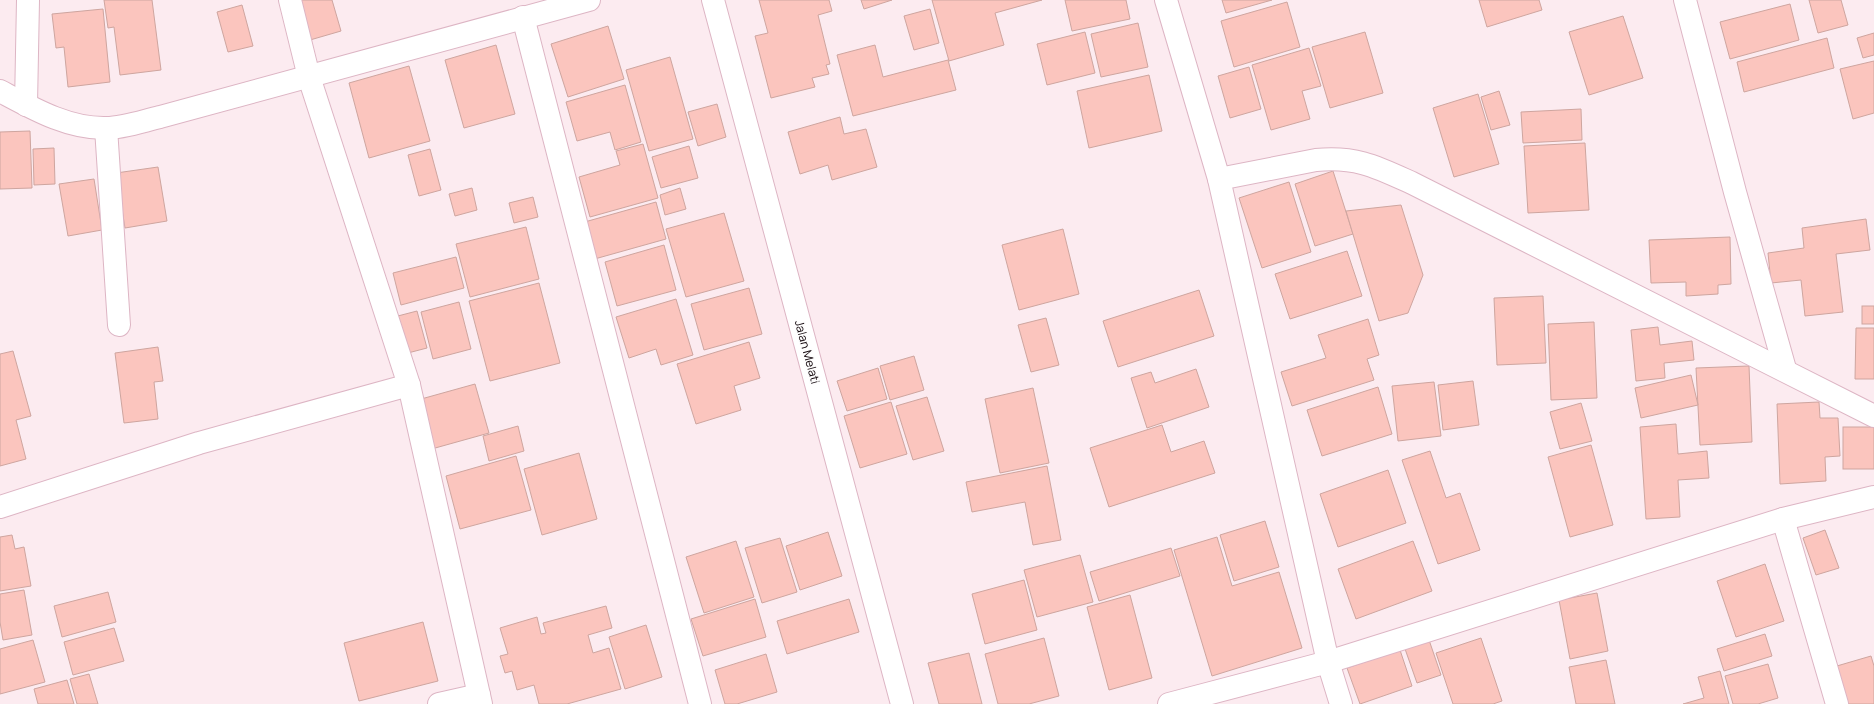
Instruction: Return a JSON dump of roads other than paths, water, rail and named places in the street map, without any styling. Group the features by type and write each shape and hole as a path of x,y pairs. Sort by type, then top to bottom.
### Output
{"street":[{"path":"26,105 28,0"},
{"path":"290,0 309,77 409,385 480,699 439,704"},
{"path":"0,91 26,105 54,117 84,126 106,128 160,117 589,0"},
{"name":"Jalan Melati","path":"713,0 902,704"},
{"path":"1166,0 1219,179 1328,662 1341,704"},
{"path":"1685,0 1735,192 1785,369"},
{"path":"523,17 700,704"},
{"path":"106,128 120,325"},
{"path":"1219,179 1316,160 1348,159 1364,162 1412,183 1785,369 1874,416"},
{"path":"0,507 199,443 409,385"},
{"path":"1169,704 1328,662 1783,519 1874,497"},
{"path":"1783,519 1837,704"}]}
